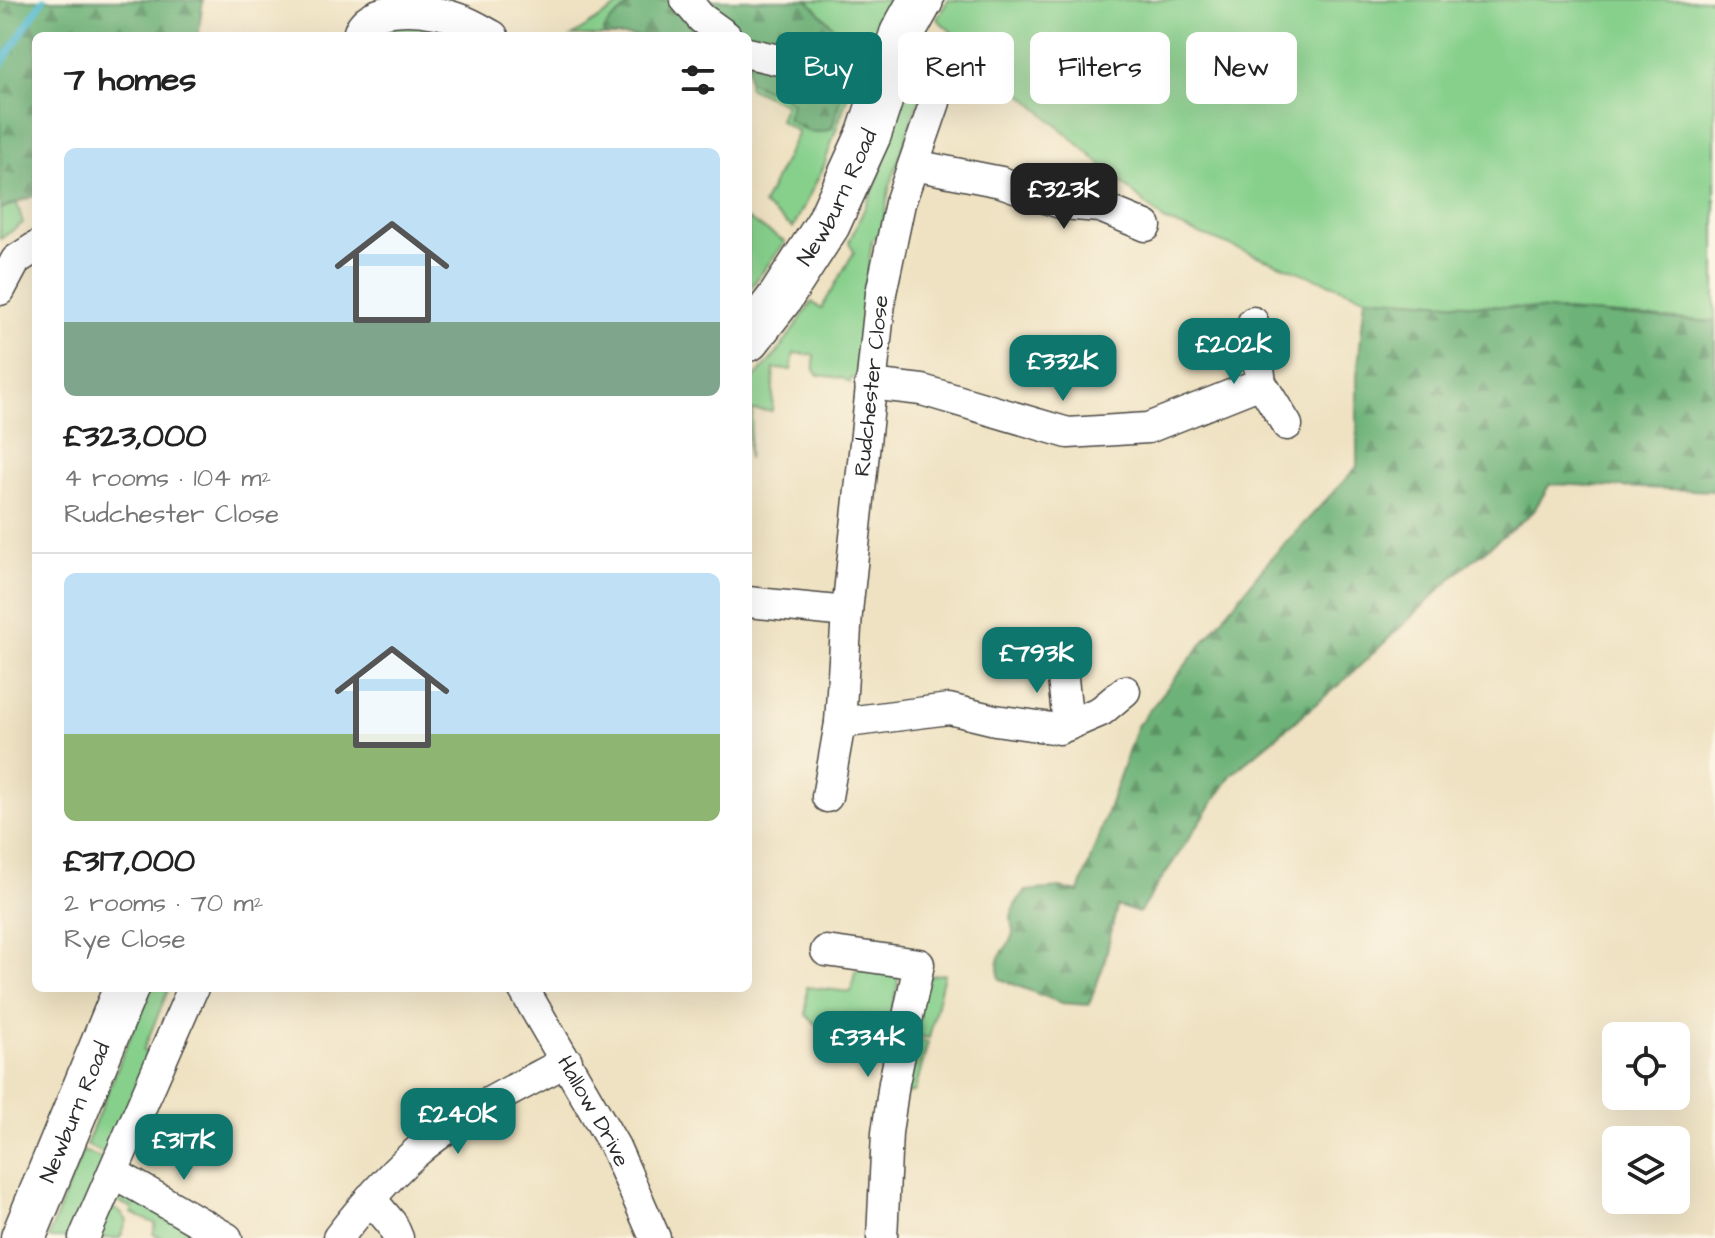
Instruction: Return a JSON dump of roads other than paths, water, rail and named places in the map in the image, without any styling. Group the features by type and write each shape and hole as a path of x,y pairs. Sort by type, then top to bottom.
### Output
{"main road":[{"name":"Newburn Road","path":"752,334 780,298 828,224 869,134 902,34 921,0"},
{"name":"Newburn Road","path":"23,1238 124,992"}],"street":[{"path":"686,0 701,18 720,32"},
{"path":"358,32 369,16 412,11 458,18 485,32"},
{"path":"752,54 805,66 895,56"},
{"name":"Rudchester Close","path":"827,797 840,723 847,612 881,293 900,203 934,104"},
{"path":"914,165 1001,182 1063,204 1100,207 1146,226"},
{"path":"0,290 16,260 32,250"},
{"path":"1253,322 1261,383 1287,425"},
{"path":"870,384 922,390 1068,433 1148,428 1261,383"},
{"path":"752,602 847,612"},
{"path":"1061,660 1068,725"},
{"path":"840,723 949,709 995,720 1059,729 1101,711 1125,691"},
{"path":"826,951 919,964 894,1083 887,1133 882,1238"},
{"path":"84,1238 191,992"},
{"name":"Hallow Drive","path":"525,992 615,1147 655,1238"},
{"path":"338,1238 370,1198 415,1154 470,1114 567,1061"},
{"path":"114,1173 227,1238"},
{"path":"370,1198 392,1224 398,1238"}],"waterway":[{"path":"0,66 43,0"}]}
